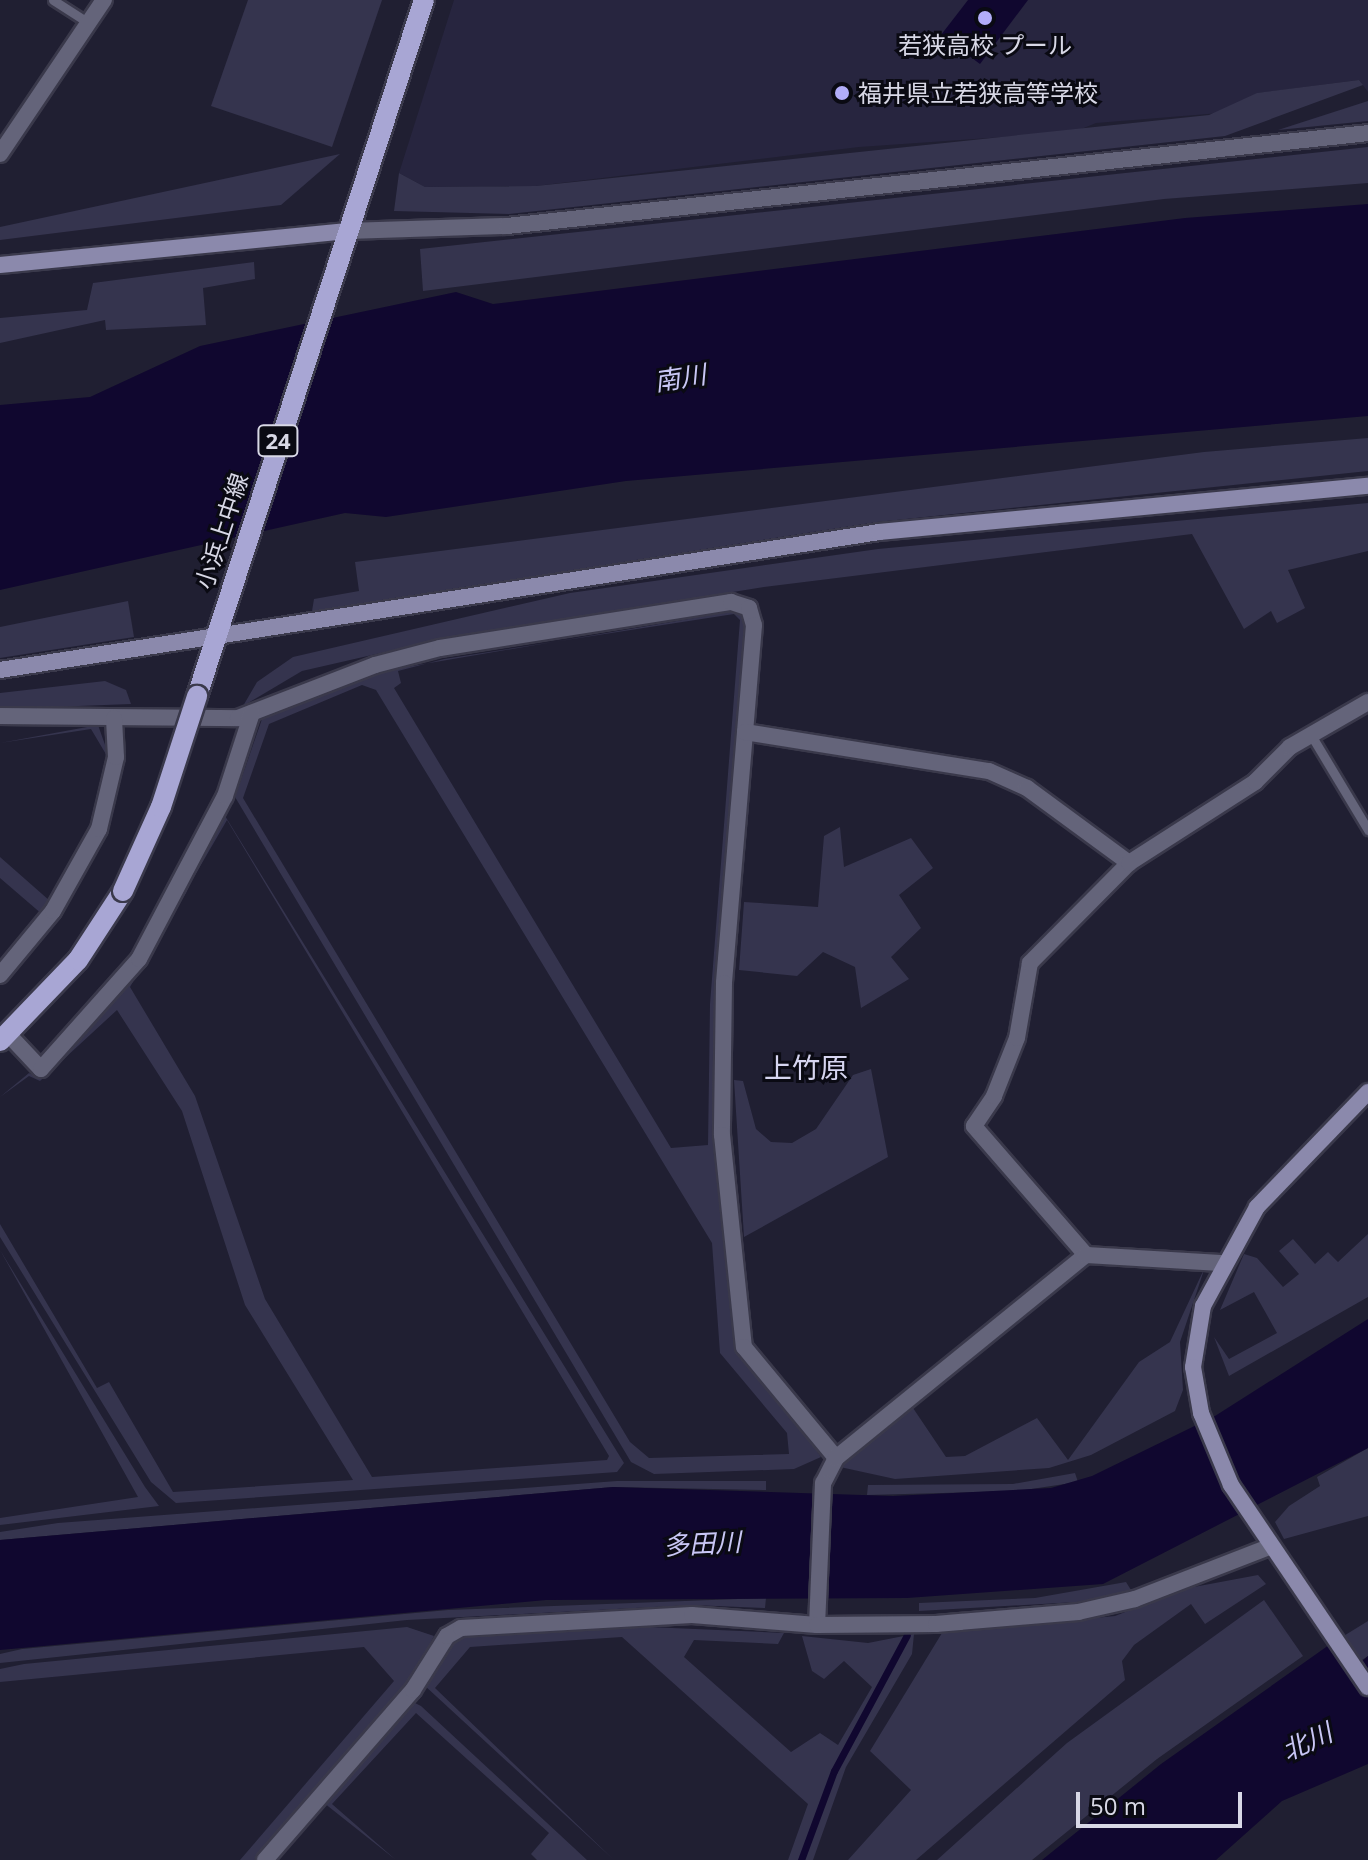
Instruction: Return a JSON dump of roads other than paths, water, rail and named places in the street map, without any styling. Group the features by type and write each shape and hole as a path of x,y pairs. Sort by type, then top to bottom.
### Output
{"main road":[{"name":"小浜上中線","path":"2,1039 78,960 123,891 161,807 215,633 424,0"}],"street":[{"path":"0,154 104,0"},
{"path":"0,265 347,231 507,226 1368,133"},
{"path":"0,670 557,579 879,532 1368,486"},
{"path":"0,716 114,718 252,713 440,648 731,602 753,614 721,1067 740,1334 748,1357 836,1458"},
{"path":"1086,1255 974,1126 994,1096 1017,1038 1030,963 1129,863 1255,782 1311,735 1368,702"},
{"path":"2,1039 41,1069 139,959 225,796 252,713"},
{"path":"0,975 53,911 99,829 116,757 114,718"},
{"path":"745,732 989,771 1027,788 1129,863"},
{"path":"1368,1092 1257,1207 1221,1263 1195,1336 1201,1413 1255,1527 1368,1687"},
{"path":"817,1619 823,1483 836,1458 1086,1255 1221,1263"},
{"path":"265,1860 461,1628 692,1615 817,1619 1111,1607 1269,1547"}],"lane":[{"path":"53,0 89,23"},
{"path":"1311,735 1368,830"}],"water":[{"name":"若狭高校 プール","path":"968,0 1028,0 980,64 941,35"},
{"name":"南川","path":"1368,204 1368,416 626,481 386,517 345,513 0,590 0,405 90,397 200,346 456,292 493,304 1185,218"},
{"name":"多田川","path":"1368,1319 1368,1448 1103,1584 907,1598 546,1600 0,1650 0,1540 613,1487 893,1496 1051,1488 1092,1476 1215,1416"},
{"name":"北川","path":"1329,1645 1348,1674 1368,1656 1368,1764 1282,1801 1216,1860 1042,1860 1161,1764"}],"waterway":[{"path":"801,1860 834,1771 907,1635"}],"place":[{"name":"若狭高校 プール","path":"985,18"},
{"name":"福井県立若狭高等学校","path":"842,93"}],"district":[{"name":"上竹原","path":"806,1067"}]}
